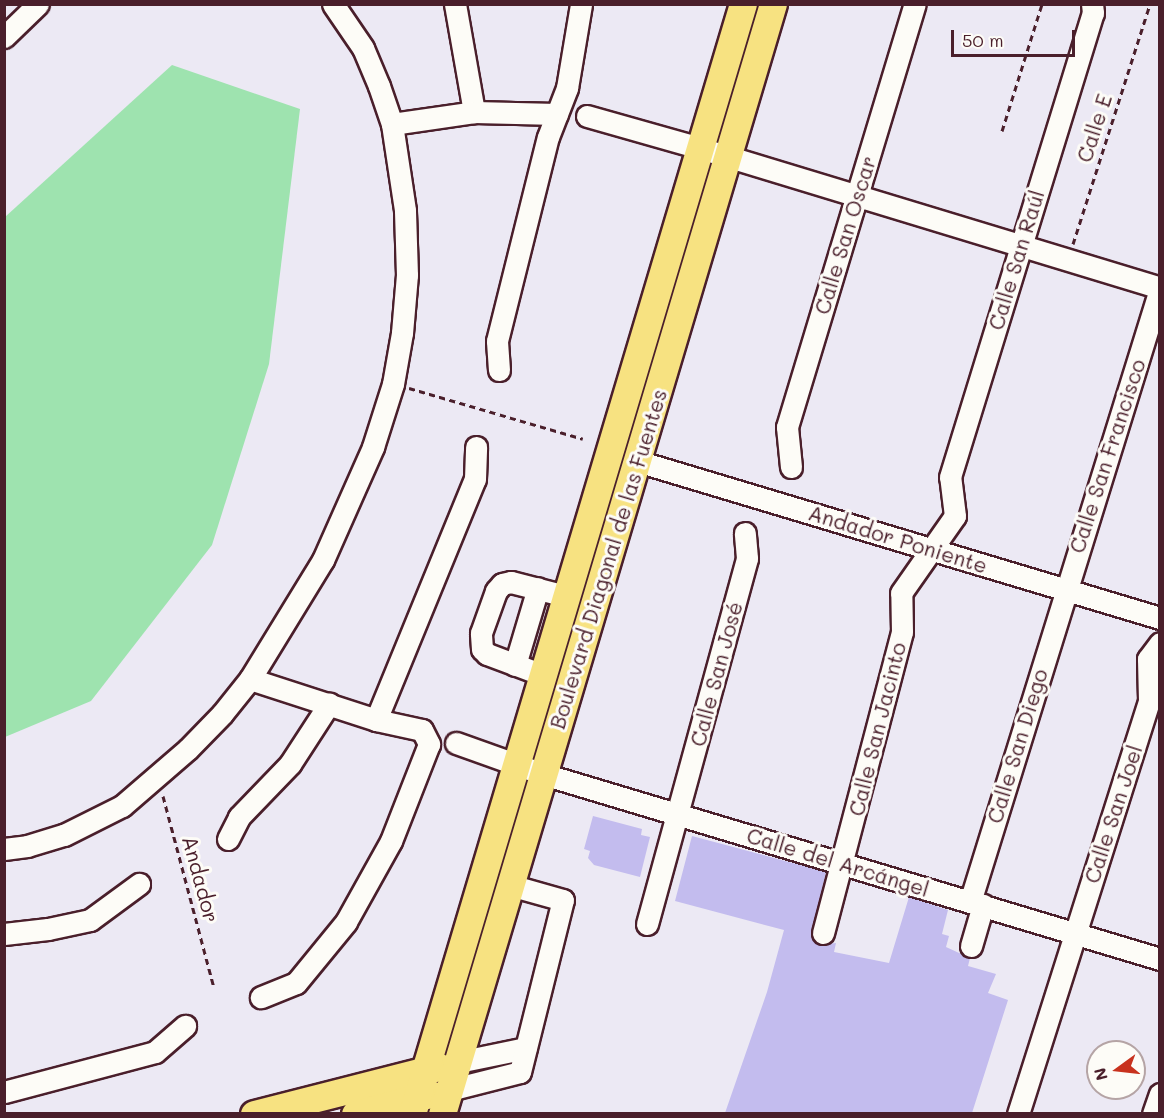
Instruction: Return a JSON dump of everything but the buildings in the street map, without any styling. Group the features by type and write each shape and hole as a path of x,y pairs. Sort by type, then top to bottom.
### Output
{"main road":[{"name":"Boulevard Diagonal de las Fuentes","path":"415,1105 743,4"},
{"name":"Boulevard Diagonal de las Fuentes","path":"446,1102 773,4"},
{"path":"254,1113 458,1062"},
{"path":"355,1113 446,1102"}],"street":[{"path":"4,37 39,4"},
{"path":"4,849 27,846 64,835 97,820 130,800 158,777 208,728 250,679 323,560 373,447 393,384 402,333 407,275 405,210 392,124 363,48 333,4"},
{"path":"455,4 474,112"},
{"path":"499,370 497,341 548,137 567,88 581,4"},
{"name":"Calle San Oscar","path":"791,467 787,427 915,4"},
{"name":"Calle San Raúl","path":"932,549 955,516 950,477 1093,13 1092,4"},
{"path":"392,124 474,112 556,114"},
{"path":"587,116 727,156 1160,289"},
{"name":"Calle San Francisco","path":"1065,589 1160,289"},
{"path":"376,720 475,479 476,447"},
{"name":"Andador Poniente","path":"637,462 1160,618"},
{"name":"Calle San José","path":"648,924 747,558 745,532"},
{"name":"Calle San Jacinto","path":"823,933 902,632 901,593 932,549"},
{"path":"543,675 488,654 482,649 481,633 496,591 502,585 511,582 566,596"},
{"path":"515,665 538,588"},
{"name":"Calle San Diego","path":"971,946 976,904 1065,589"},
{"name":"Calle San Joel","path":"1018,1113 1149,700 1154,651"},
{"path":"250,679 376,720 422,730 429,744 392,842 346,922 296,983 261,997"},
{"path":"228,839 239,817 291,764 329,704"},
{"name":"Calle del Arcángel","path":"456,743 543,774 1160,959"},
{"path":"4,934 48,929 90,920 139,884"},
{"path":"446,1102 520,1072 563,900 510,885"},
{"path":"4,1092 154,1052 185,1026"},
{"path":"458,1062 526,1048"},
{"path":"1153,1113 1160,1094"}],"path":[{"path":"1002,131 1042,4"},
{"name":"Calle E","path":"1068,260 1150,4"},
{"path":"393,384 583,439"},
{"name":"Andador","path":"158,777 214,988"}],"green space":[{"path":"172,65 300,109 269,364 212,545 91,701 5,737 5,217"}]}
